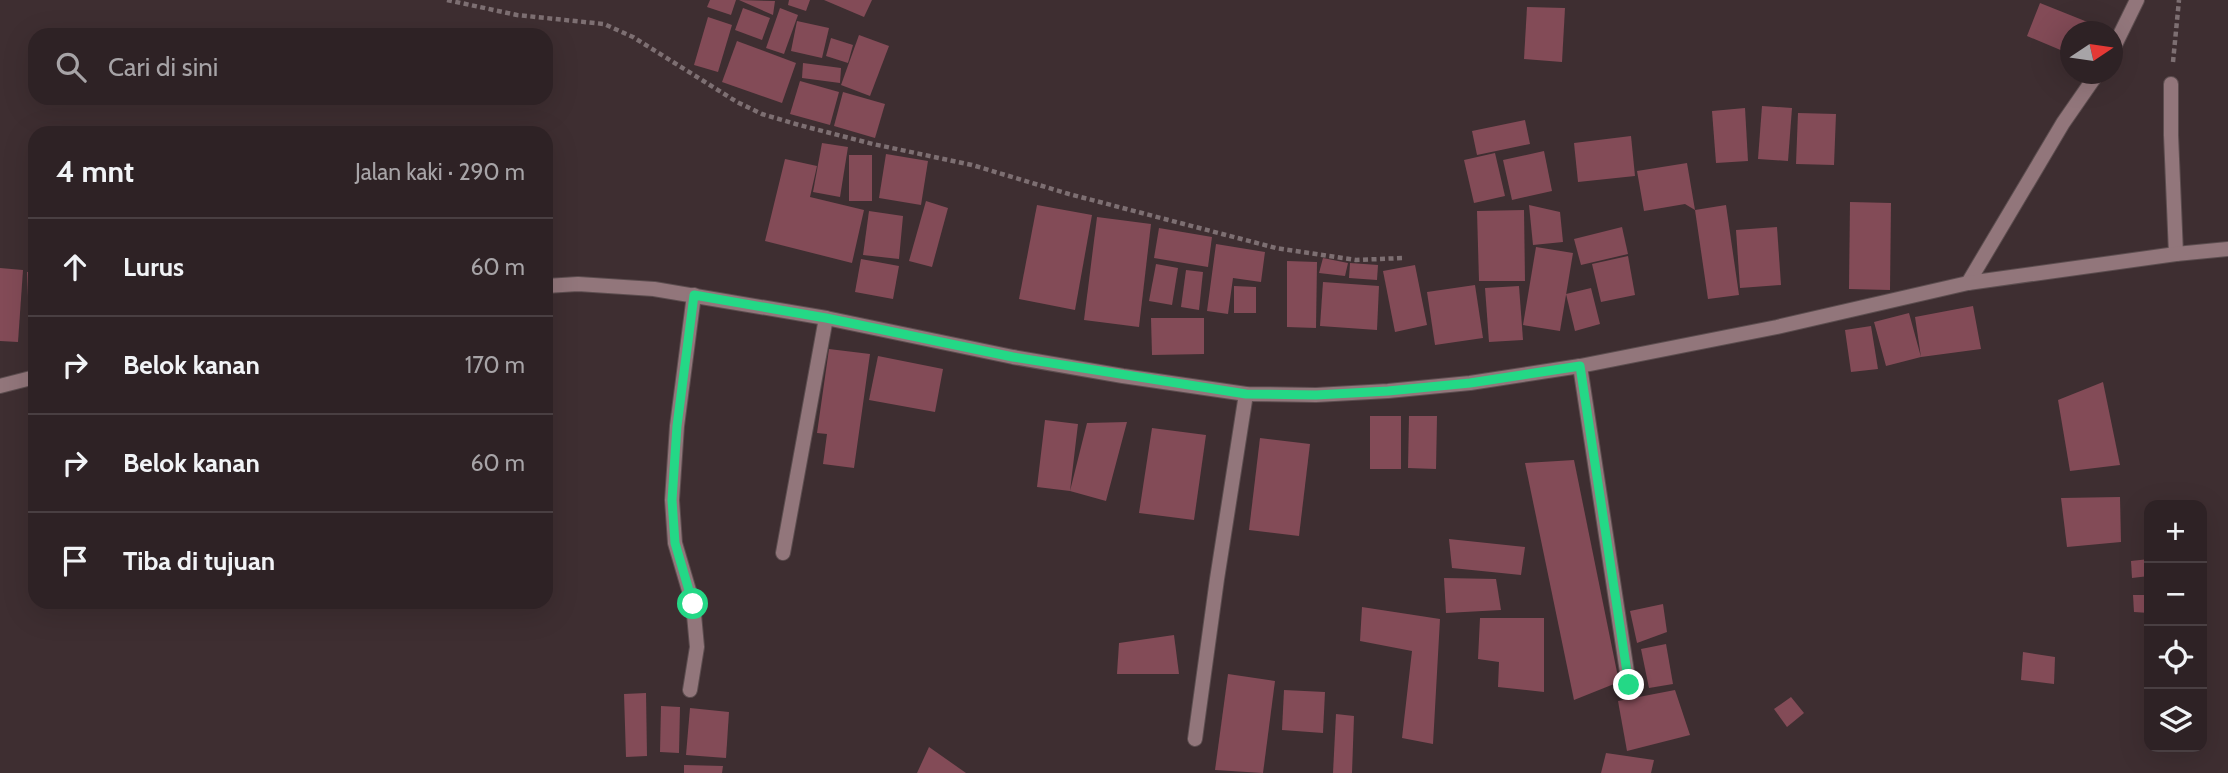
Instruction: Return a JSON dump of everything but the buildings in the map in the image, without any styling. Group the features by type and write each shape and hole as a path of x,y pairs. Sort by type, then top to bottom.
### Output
{"street":[{"path":"2123,29 2137,0"},
{"path":"1968,283 2063,123 2090,84"},
{"path":"2171,84 2176,254"},
{"path":"553,286 578,284 654,289 826,318 1013,357 1246,394 1316,395 1470,383 1580,366 1777,327 1968,283 2228,248"},
{"path":"690,690 696,647 693,604 675,543 672,500 677,426 694,295"},
{"path":"783,553 826,318"},
{"path":"1580,366 1629,685"},
{"path":"0,386 28,379"},
{"path":"1195,739 1246,394"}],"path":[{"path":"447,0 517,15 604,24 633,37 737,102 762,114 799,125 972,165 1069,194 1276,248 1356,260 1403,258"},
{"path":"2171,84 2179,0"}],"route":[{"path":"693,604 675,543 672,500 677,426 694,295 826,318 1013,357 1246,394 1316,395 1388,391 1470,383 1580,366 1629,685"}]}
